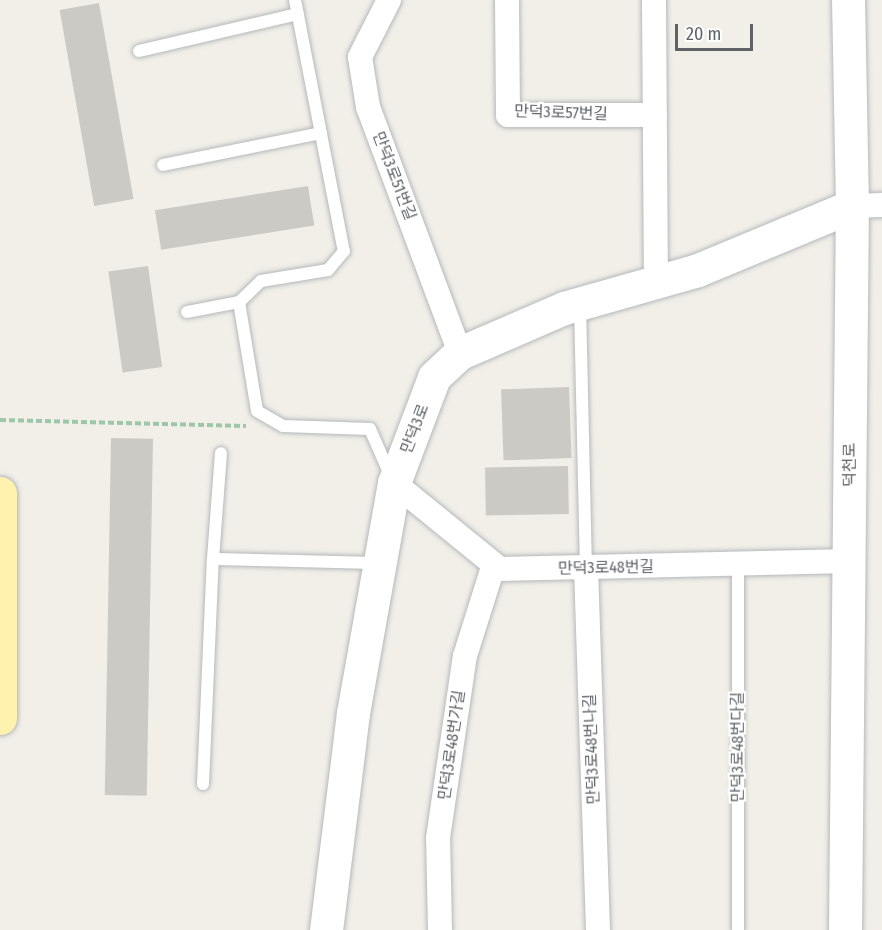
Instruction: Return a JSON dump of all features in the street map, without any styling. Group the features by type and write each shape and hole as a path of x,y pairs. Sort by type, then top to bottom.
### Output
{"main road":[{"name":"덕천로","path":"845,930 849,561 867,206 848,0"},
{"name":"만덕3로","path":"326,930 353,713 394,483 434,378 460,353 580,303 698,270 867,206"},
{"path":"0,493 0,718"}],"street":[{"name":"만덕3로51번길","path":"389,0 360,57 368,107 460,353"},
{"name":"만덕3로57번길","path":"507,0 508,115 655,115"},
{"path":"654,0 656,282"},
{"name":"만덕3로48번길","path":"394,483 500,569 849,561"},
{"name":"만덕3로48번가길","path":"440,930 438,838 465,656 494,564"},
{"name":"만덕3로48번나길","path":"586,568 598,930"}],"lane":[{"path":"187,312 239,302 261,281 328,270 344,251 295,0"},
{"path":"139,51 298,14"},
{"path":"163,165 321,133"},
{"path":"239,302 257,411 283,426 370,429 394,483"},
{"path":"580,303 586,568"},
{"path":"203,784 213,559 221,453"},
{"path":"213,559 380,564"},
{"name":"만덕3로48번다길","path":"738,564 738,930"}],"path":[{"path":"0,420 283,426"}],"building":[{"path":"99,3 134,199 94,206 60,10"},
{"path":"308,186 314,226 161,250 155,210"},
{"path":"148,266 162,367 123,373 108,272"},
{"path":"569,387 571,458 504,460 501,389"},
{"path":"111,438 153,439 147,796 105,795"},
{"path":"568,466 569,514 486,515 485,467"}]}
